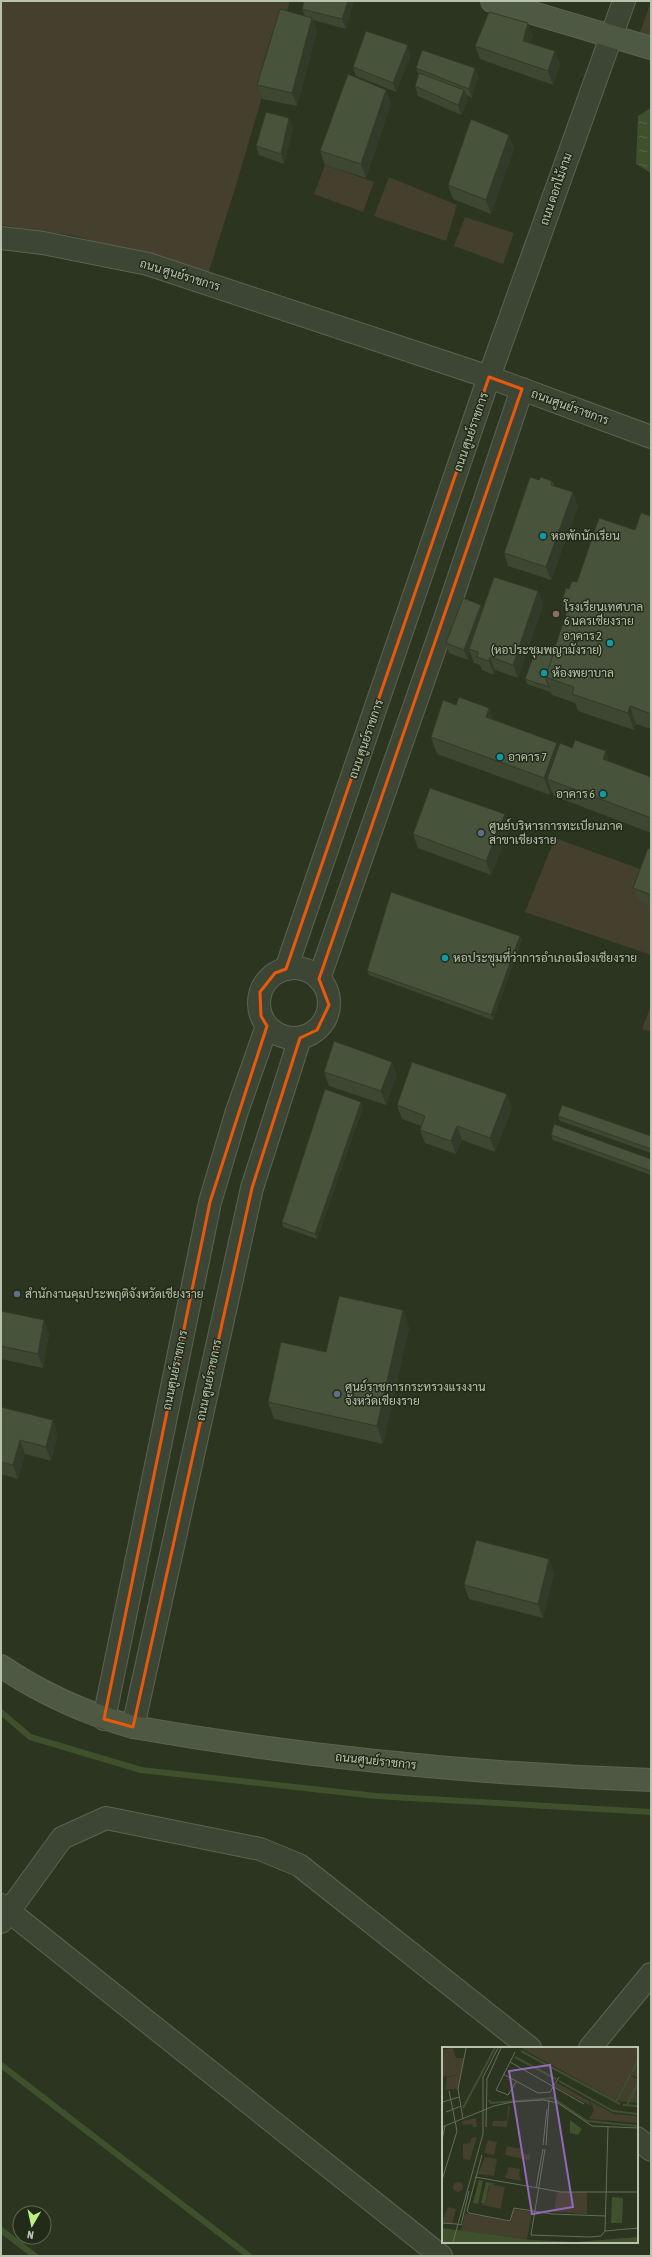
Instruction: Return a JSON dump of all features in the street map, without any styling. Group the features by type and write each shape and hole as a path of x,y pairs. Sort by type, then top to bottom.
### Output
{"street":[{"path":"492,1 651,48"},
{"name":"ถนน ดอกไม้งาม","path":"489,377 582,113 612,37 624,1"},
{"name":"ถนน ศูนย์ราชการ","path":"1,238 43,243 148,264 489,377 286,969"},
{"name":"ถนนศูนย์ราชการ","path":"489,377 651,437"},
{"path":"319,979 446,616 522,389"},
{"path":"298,968 310,972 319,979 328,995 328,1014 317,1030 300,1038 288,1038 276,1034 267,1026 261,1016 258,1004 260,992 266,981 275,973 286,969 298,968"},
{"name":"ถนนศูนย์ราชการ","path":"104,1719 210,1202 237,1111 267,1026"},
{"name":"ถนน ศูนย์ราชการ","path":"133,1727 252,1188 300,1038"},
{"name":"ถนนศูนย์ราชการ","path":"1,1666 20,1679 64,1703 104,1719 133,1727 318,1755 419,1766 540,1777 651,1780"},
{"path":"441,2256 4,1913 62,1838 106,1818 260,1849 299,1865 529,2047"},
{"path":"591,2047 651,1974"},
{"path":"638,2139 651,2150"}],"highlighted area":[{"path":"489,377 522,389 319,979 329,1005 317,1030 300,1038 252,1188 133,1727 104,1719 210,1202 267,1026 261,1016 260,992 275,973 286,969"}],"shaded area":[{"path":"1,1 290,1 235,189 208,274 76,236 1,225"},
{"path":"651,1 651,39 639,35"},
{"path":"325,165 374,182 363,212 314,194"},
{"path":"389,177 457,205 446,241 374,216"},
{"path":"465,217 514,233 503,264 454,246"},
{"path":"555,838 651,873 651,955 525,912"},
{"path":"651,1006 651,1032 642,1029"}],"water":[{"path":"651,108 651,173 636,164 638,116"}],"building":[{"path":"304,1 348,1 342,19 302,9"},
{"path":"280,9 312,18 292,93 257,85"},
{"path":"489,12 528,23 523,41 555,51 548,71 475,46"},
{"path":"366,31 408,45 393,83 353,67"},
{"path":"422,50 475,68 469,89 416,68"},
{"path":"419,73 464,90 458,105 415,86"},
{"path":"348,74 386,90 361,164 320,151"},
{"path":"266,112 289,118 281,154 256,146"},
{"path":"471,119 509,135 486,200 448,185"},
{"name":"หอพักนักเรียน","path":"530,477 539,480 541,477 552,481 551,485 573,492 546,567 504,553"},
{"name":"อาคาร 2 (หอประชุมพญามังราย)","path":"641,513 651,516 651,714 630,706 628,713 572,694 574,687 545,677 568,608 564,607 565,601 562,600 566,588 569,589 572,581 577,582 599,518 635,530"},
{"path":"494,577 538,591 513,665 490,657 489,661 477,657 478,652 469,649"},
{"path":"463,598 481,605 464,650 446,643"},
{"path":"536,649 553,655 545,677 549,687 525,679"},
{"path":"459,697 489,708 486,717 557,743 544,778 431,737 443,700 456,705"},
{"name":"อาคาร 6","path":"575,740 606,751 603,759 651,777 651,818 547,779 560,743 572,748"},
{"path":"430,788 505,814 486,861 413,834"},
{"path":"648,848 651,849 651,895 633,888"},
{"name":"หอประชุมที่ว่าการอำเภอเมืองเชียงราย","path":"391,892 520,936 491,1015 367,971"},
{"path":"334,1041 392,1062 381,1091 324,1072"},
{"path":"412,1062 507,1094 490,1138 457,1126 451,1141 420,1130 425,1116 397,1105"},
{"path":"325,1089 361,1102 315,1234 282,1222"},
{"path":"562,1105 651,1136 651,1149 558,1116"},
{"path":"554,1124 651,1159 651,1171 551,1135"},
{"name":"ศูนย์ราชการกระทรวงแรงงาน จังหวัดเชียงราย","path":"339,1296 403,1310 377,1426 268,1402 281,1342 326,1352"},
{"path":"1,1311 44,1320 38,1354 1,1346"},
{"path":"1,1407 53,1420 46,1447 20,1440 13,1465 1,1462"},
{"path":"476,1540 549,1559 538,1604 464,1585"}],"waterway":[{"path":"1,1712 30,1737 141,1770 376,1796 651,1812"},
{"path":"1,2065 249,2256"},
{"path":"1,2230 35,2256"}],"place":[{"name":"หอพักนักเรียน","path":"543,536"},
{"name":"โรงเรียนเทศบาล 6 นครเชียงราย","path":"556,614"},
{"name":"อาคาร 2 (หอประชุมพญามังราย)","path":"610,643"},
{"name":"ห้องพยาบาล","path":"544,673"},
{"name":"อาคาร 7","path":"500,757"},
{"name":"อาคาร 6","path":"603,794"},
{"name":"ศูนย์บริหารการทะเบียนภาค สาขาเชียงราย","path":"481,833"},
{"name":"หอประชุมที่ว่าการอำเภอเมืองเชียงราย","path":"445,958"},
{"name":"สำนักงานคุมประพฤติจังหวัดเชียงราย","path":"17,1294"},
{"name":"ศูนย์ราชการกระทรวงแรงงาน จังหวัดเชียงราย","path":"337,1394"}]}
